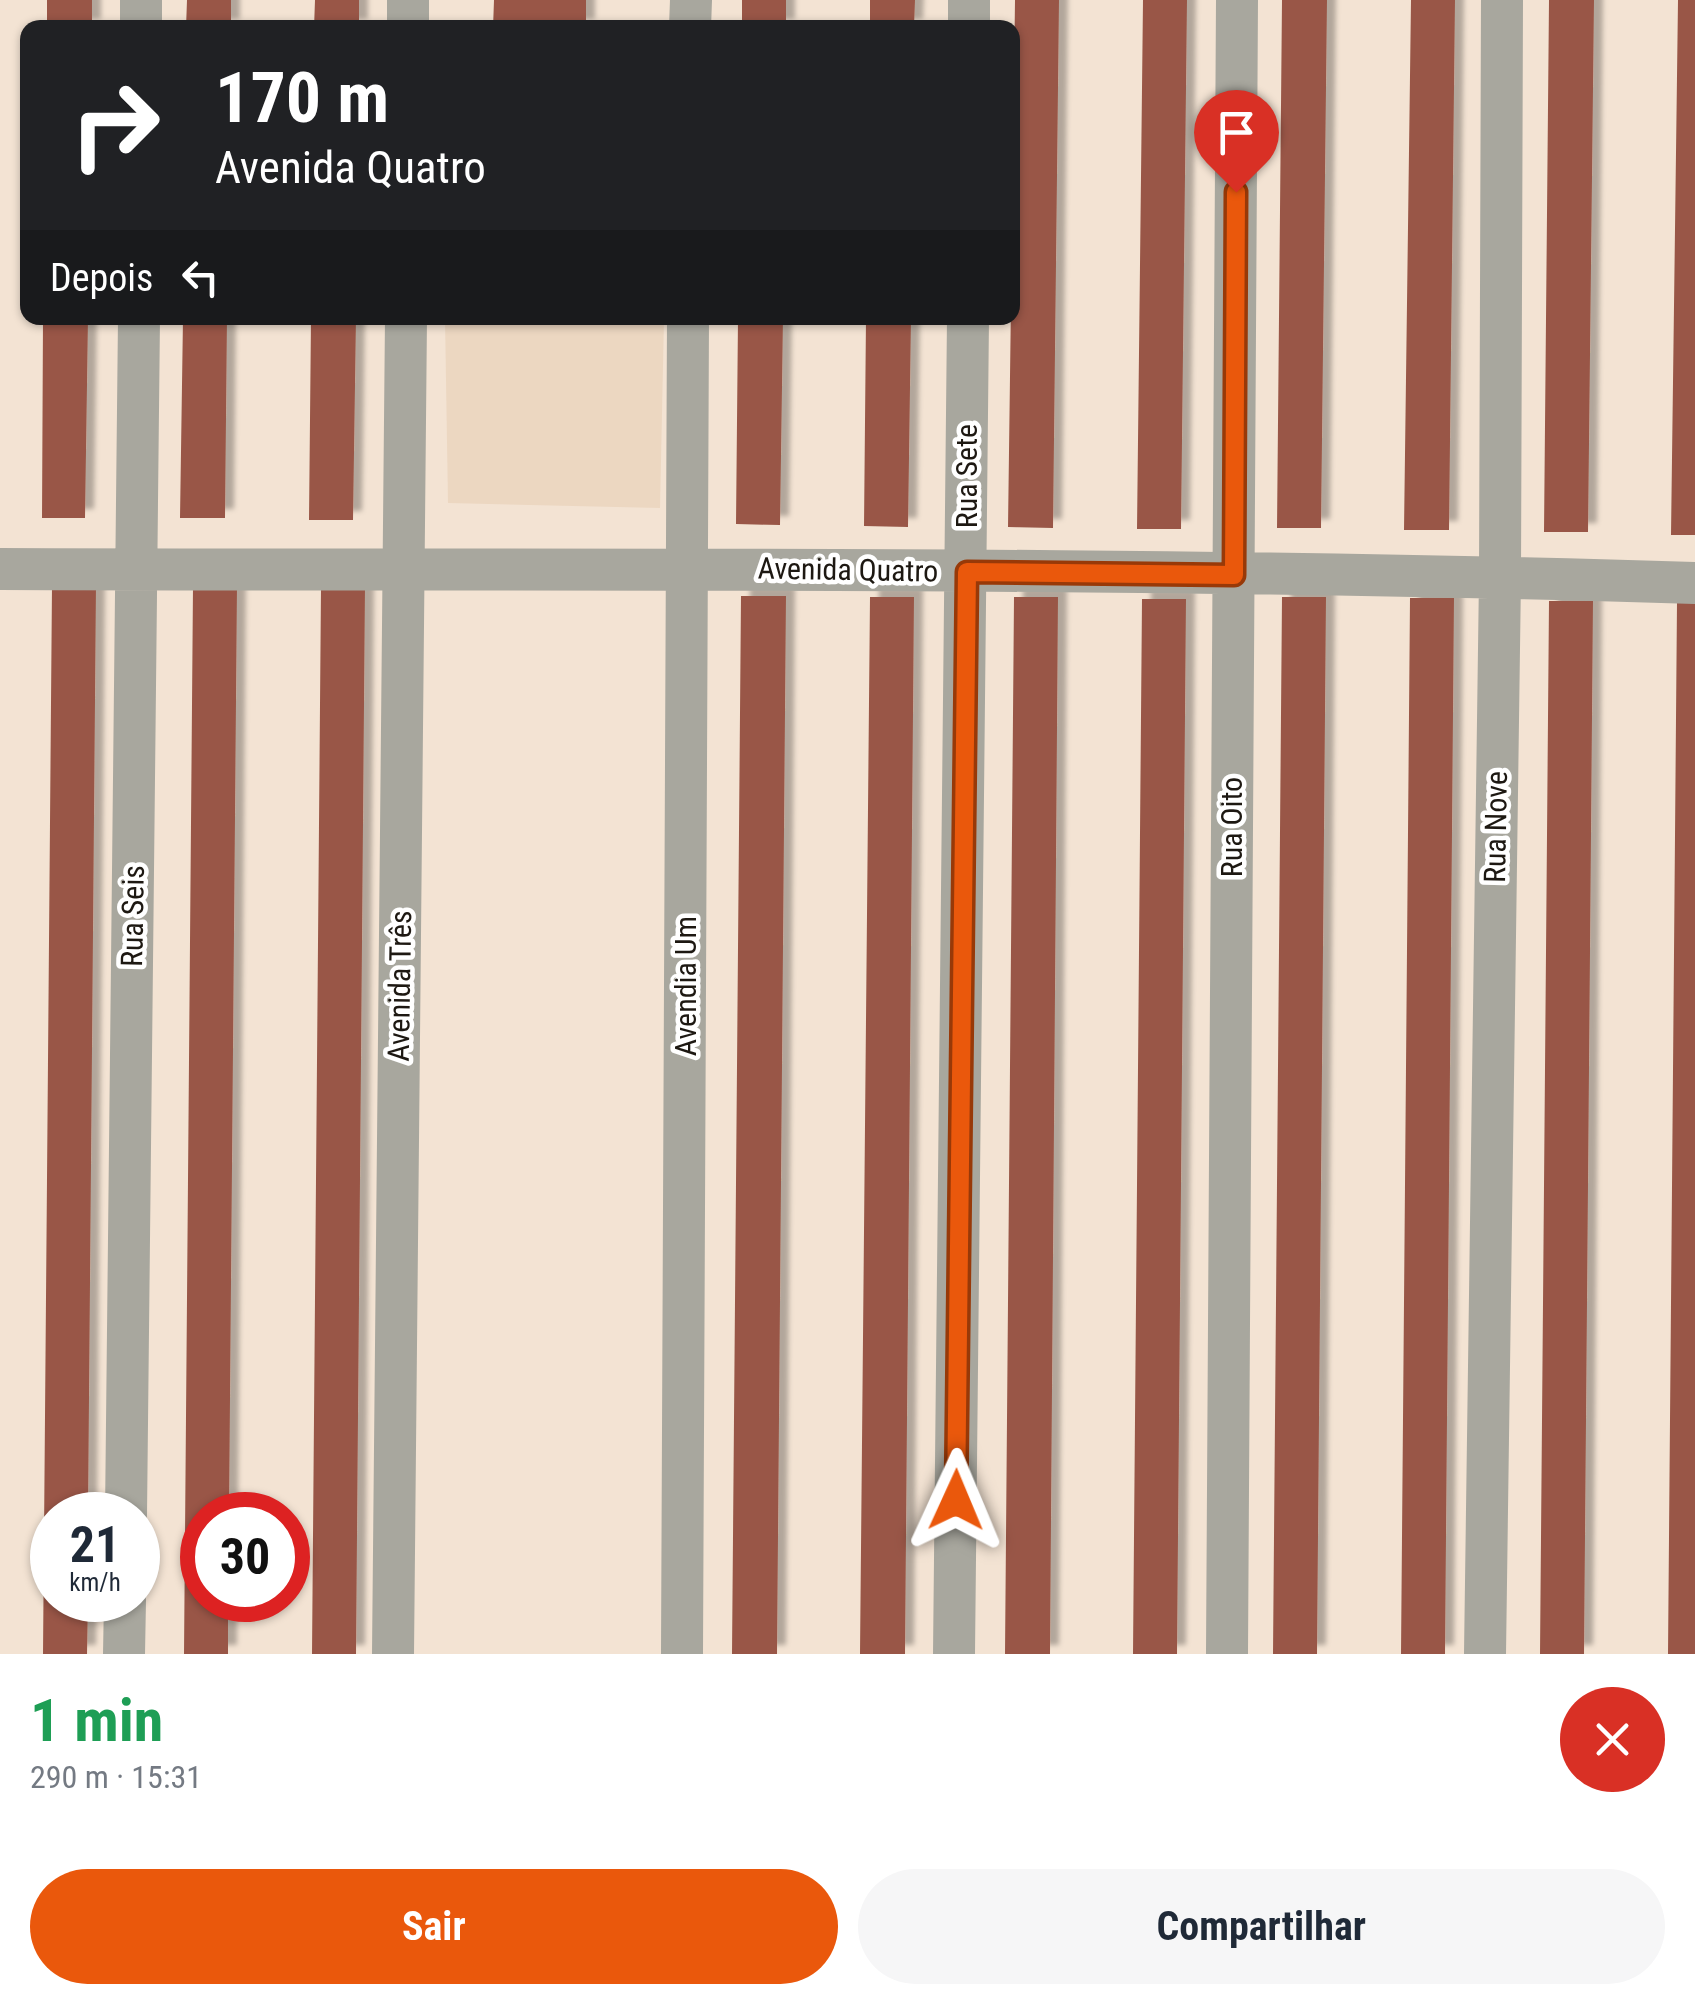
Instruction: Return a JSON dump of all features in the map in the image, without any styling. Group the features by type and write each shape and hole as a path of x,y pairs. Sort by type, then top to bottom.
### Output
{"street":[{"name":"Rua Oito","path":"1227,1654 1236,0"},
{"name":"Rua Nove","path":"1485,1654 1500,577 1502,0"},
{"name":"Rua Seis","path":"126,1492 139,325"},
{"name":"Avenida Três","path":"393,1654 406,325"},
{"name":"Avendia Um","path":"682,1654 688,325"},
{"name":"Rua Sete","path":"954,1654 968,325"},
{"name":"Avenida Quatro","path":"0,570 686,568 1500,577 1695,583"},
{"path":"124,1654 125,1622"}],"shaded area":[{"path":"445,325 664,325 660,508 448,503"}],"building":[{"path":"47,0 92,0 92,20 47,20"},
{"path":"187,0 231,0 231,20 186,20"},
{"path":"315,0 359,0 359,20 314,20"},
{"path":"494,0 586,0 586,20 493,20"},
{"path":"742,0 786,0 786,20 742,20"},
{"path":"870,0 915,0 914,20 870,20"},
{"path":"1015,0 1059,0 1053,528 1008,527 1011,325 1020,325 1020,20 1015,20"},
{"path":"1143,0 1187,0 1181,529 1137,529"},
{"path":"1282,0 1327,0 1321,528 1277,528"},
{"path":"1411,0 1455,0 1449,530 1404,530"},
{"path":"1549,0 1594,0 1588,532 1544,532"},
{"path":"1678,0 1695,0 1695,535 1671,535"},
{"path":"43,325 88,325 85,518 42,518"},
{"path":"183,325 227,325 225,518 180,518"},
{"path":"311,325 356,325 353,520 309,520"},
{"path":"738,325 783,325 780,525 736,524"},
{"path":"866,325 911,325 908,527 864,526"},
{"path":"52,585 96,585 88,1492 44,1492"},
{"path":"193,586 237,586 229,1492 185,1492"},
{"path":"321,587 365,587 356,1654 312,1654"},
{"path":"741,596 786,596 777,1654 732,1654"},
{"path":"870,597 914,597 905,1654 860,1654"},
{"path":"1014,597 1058,597 1050,1654 1005,1654"},
{"path":"1282,597 1326,597 1317,1654 1273,1654"},
{"path":"1410,598 1454,598 1445,1654 1401,1654"},
{"path":"1142,599 1186,599 1177,1654 1133,1654"},
{"path":"1549,601 1593,601 1584,1654 1540,1654"},
{"path":"1677,602 1695,602 1695,1654 1668,1654"},
{"path":"43,1622 88,1622 87,1654 43,1654"},
{"path":"184,1622 228,1622 228,1654 184,1654"}],"route":[{"path":"956,1500 967,572 1234,575 1236,192"}]}
